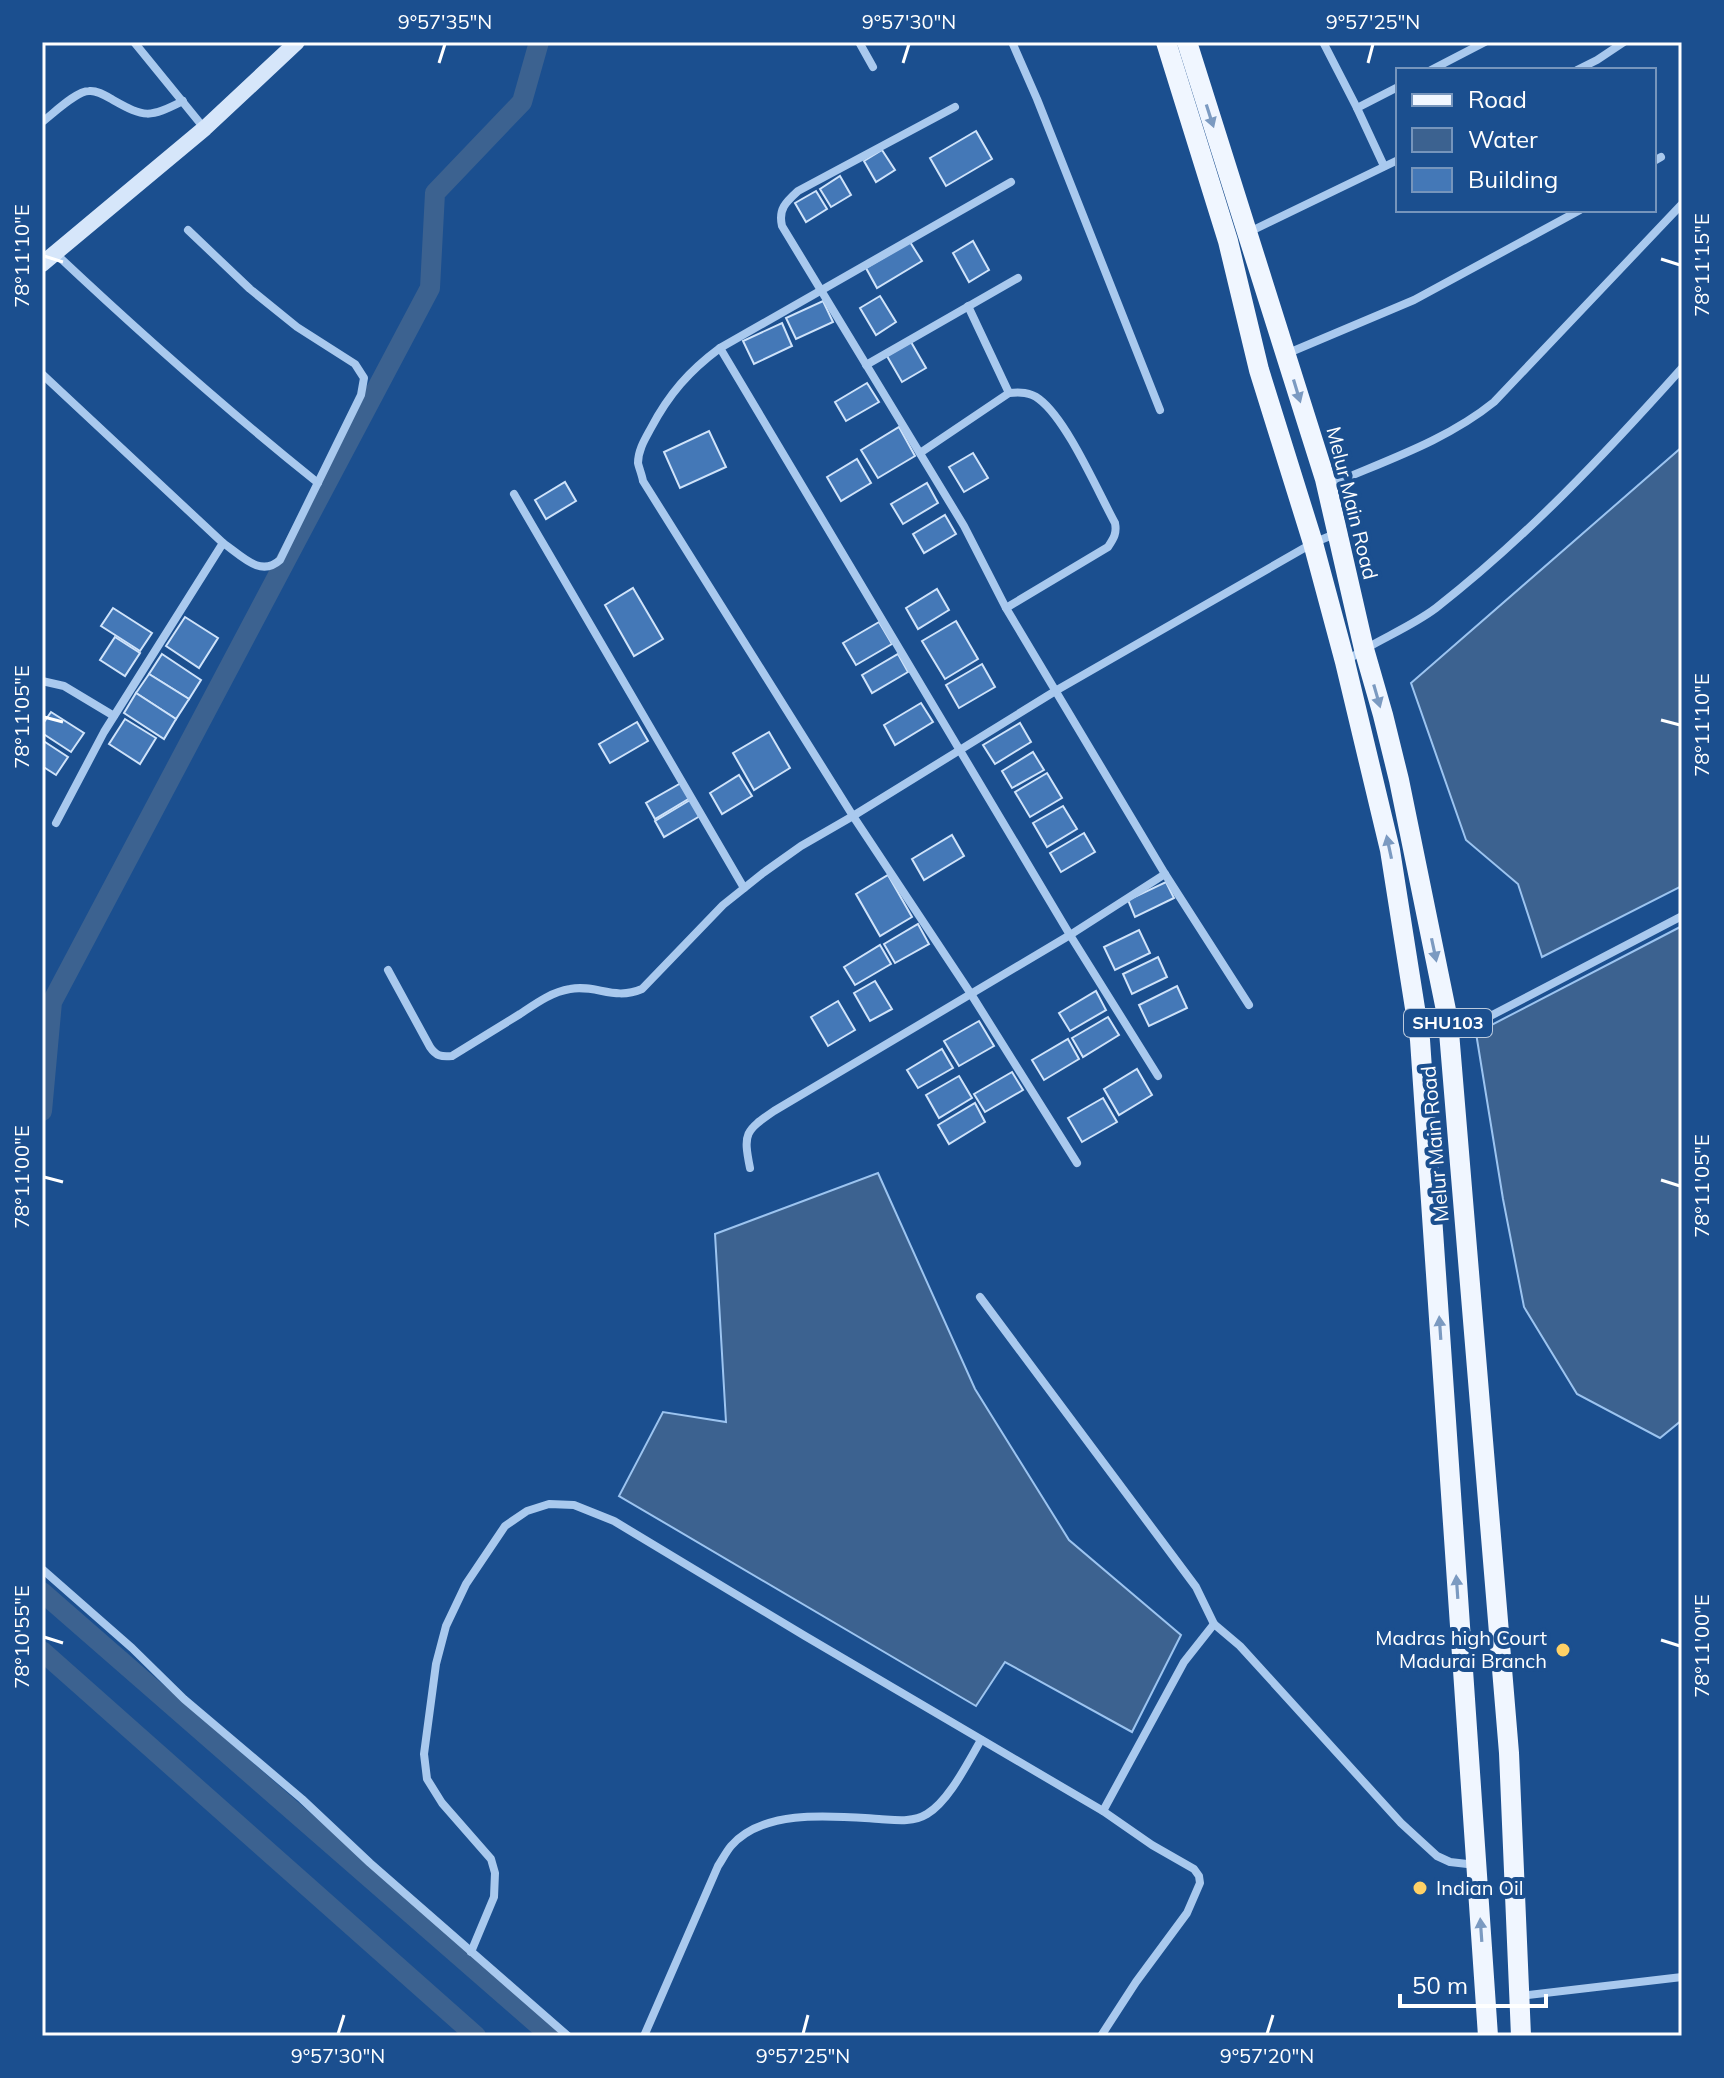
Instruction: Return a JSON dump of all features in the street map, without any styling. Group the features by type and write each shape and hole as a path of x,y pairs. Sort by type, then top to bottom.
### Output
{"main road":[{"path":"49,258 205,128 297,42"},
{"name":"Melur Main Road","path":"1166,42 1238,237 1286,354 1326,486 1399,780 1448,1020 1509,1753 1521,2036"},
{"name":"Melur Main Road","path":"1187,42 1238,237 1259,370 1313,543 1390,850 1420,1040 1488,2036"}],"street":[{"path":"134,42 205,128"},
{"path":"859,42 873,67"},
{"path":"1012,42 1160,410"},
{"path":"1323,42 1384,166"},
{"path":"1435,68 1485,42"},
{"path":"1580,68 1624,42"},
{"path":"1357,108 1396,88"},
{"path":"42,122 78,94 90,91 103,94 134,112 150,115 183,101"},
{"path":"955,107 798,191 785,203 780,216 782,226 964,526 1006,608 1165,874 1249,1005"},
{"path":"1238,237 1396,161"},
{"path":"1011,182 720,348 675,388 641,446 638,464 643,481 853,816 971,994 1077,1163"},
{"path":"1326,486 1437,439 1472,420 1504,392 1682,204"},
{"path":"1286,354 1414,300 1576,212"},
{"path":"42,374 223,543 256,567 275,565 361,395 364,378 355,364 297,327 250,289 188,230"},
{"path":"49,258 318,483"},
{"path":"866,365 1018,278"},
{"path":"968,306 1009,393"},
{"path":"720,348 1070,935 1158,1076"},
{"path":"1345,662 1433,610 1502,553 1557,502 1682,368"},
{"path":"920,453 1009,393 1028,393 1037,398 1050,409 1065,430 1115,523 1115,537 1108,547 1006,608"},
{"path":"514,494 744,888"},
{"path":"388,970 430,1047 442,1057 452,1056 549,996 570,988 613,994 629,994 642,989 723,905 801,846 1057,690 1313,543 1336,534"},
{"path":"56,823 114,716 223,543"},
{"path":"42,681 64,686 114,716"},
{"path":"750,1168 747,1135 754,1125 1070,935 1165,874"},
{"path":"1450,1037 1682,916"},
{"path":"980,1297 1196,1587 1214,1624 1240,1646 1391,1812 1437,1856 1450,1862 1477,1865"},
{"path":"471,1952 494,1897 495,1873 491,1859 442,1803 427,1779 424,1754 436,1664 446,1626 466,1584 505,1526 527,1511 549,1504 574,1505 614,1521 1103,1811 1194,1869 1200,1883 1187,1913 1101,2036"},
{"path":"42,1569 132,1648 184,1699 302,1799 568,2036"},
{"path":"1103,1811 1184,1662 1214,1624"},
{"path":"644,2036 718,1866 732,1845 750,1831 773,1822 819,1816 909,1821 926,1815 941,1802 981,1740"},
{"path":"1519,1996 1682,1977"}],"water":[{"path":"1682,447 1682,886 1542,957 1518,884 1466,840 1411,683"},
{"path":"1682,926 1682,1420 1660,1438 1577,1394 1524,1307 1476,1033"},
{"path":"878,1173 975,1389 1069,1540 1181,1635 1132,1732 1005,1662 976,1706 619,1496 663,1412 726,1422 715,1234"}],"building":[{"path":"976,131 992,159 946,186 930,158"},
{"path":"882,150 895,170 876,182 864,161"},
{"path":"840,176 851,195 831,207 820,189"},
{"path":"816,191 827,209 806,222 795,203"},
{"path":"973,241 989,270 969,282 953,253"},
{"path":"910,242 922,261 877,288 866,268"},
{"path":"880,296 896,322 876,335 860,308"},
{"path":"823,301 833,322 796,339 786,318"},
{"path":"782,323 792,346 754,364 743,341"},
{"path":"911,342 926,368 902,382 887,356"},
{"path":"867,383 879,402 846,421 835,402"},
{"path":"899,427 915,456 878,478 861,450"},
{"path":"709,431 726,467 680,488 664,452"},
{"path":"973,453 988,478 964,492 949,467"},
{"path":"857,459 871,483 841,501 827,477"},
{"path":"565,482 576,501 546,519 535,500"},
{"path":"927,483 938,503 903,524 891,504"},
{"path":"945,515 956,534 924,553 913,534"},
{"path":"633,588 663,639 634,656 605,605"},
{"path":"937,589 949,610 918,629 906,608"},
{"path":"113,608 152,633 140,651 101,626"},
{"path":"185,617 218,638 199,668 166,646"},
{"path":"956,621 978,659 945,679 922,641"},
{"path":"879,622 892,644 856,665 843,643"},
{"path":"115,637 140,653 125,676 100,660"},
{"path":"162,654 201,680 189,699 149,674"},
{"path":"898,654 908,672 872,693 862,675"},
{"path":"982,664 995,687 959,708 946,685"},
{"path":"149,674 189,699 176,719 136,693"},
{"path":"136,693 176,719 164,739 124,713"},
{"path":"921,703 933,722 895,745 884,725"},
{"path":"51,712 84,733 71,752 42,733 42,725"},
{"path":"125,719 156,738 140,764 109,744"},
{"path":"637,722 648,741 610,763 599,744"},
{"path":"1020,723 1031,742 995,764 983,745"},
{"path":"769,732 790,768 754,790 733,753"},
{"path":"42,740 68,757 56,775 42,766"},
{"path":"1033,752 1044,770 1012,788 1002,771"},
{"path":"1047,773 1062,798 1030,817 1015,792"},
{"path":"739,775 752,796 722,814 710,793"},
{"path":"681,783 690,798 655,819 646,803"},
{"path":"690,800 700,816 664,837 655,821"},
{"path":"1063,806 1077,829 1047,847 1033,823"},
{"path":"1084,833 1095,852 1061,872 1050,853"},
{"path":"952,835 964,856 924,880 912,859"},
{"path":"888,875 912,917 880,936 856,894"},
{"path":"1166,882 1174,898 1135,917 1128,900"},
{"path":"918,924 929,944 895,963 884,944"},
{"path":"1139,930 1150,953 1115,970 1104,947"},
{"path":"880,945 891,964 855,985 844,967"},
{"path":"1158,957 1167,977 1132,994 1123,974"},
{"path":"875,981 892,1009 870,1021 854,993"},
{"path":"1177,986 1187,1008 1149,1026 1139,1005"},
{"path":"1096,991 1106,1010 1070,1031 1059,1013"},
{"path":"838,1001 855,1030 828,1046 811,1017"},
{"path":"1108,1017 1119,1035 1083,1057 1072,1038"},
{"path":"979,1021 994,1046 959,1066 944,1041"},
{"path":"1068,1039 1079,1059 1044,1080 1032,1060"},
{"path":"942,1049 953,1068 918,1088 907,1070"},
{"path":"1137,1069 1152,1095 1119,1115 1104,1089"},
{"path":"1012,1072 1023,1090 985,1112 974,1094"},
{"path":"959,1076 972,1098 939,1118 926,1095"},
{"path":"1103,1098 1117,1122 1082,1142 1068,1118"},
{"path":"975,1103 985,1122 949,1144 938,1125"}],"waterway":[{"path":"42,1111 52,1002 430,288 435,193 522,102 539,42"},
{"path":"42,1592 551,2036"},
{"path":"42,1651 476,2036"}],"place":[{"name":"Madras high Court Madurai Branch","path":"1563,1650"},
{"name":"Indian Oil","path":"1420,1888"}]}
